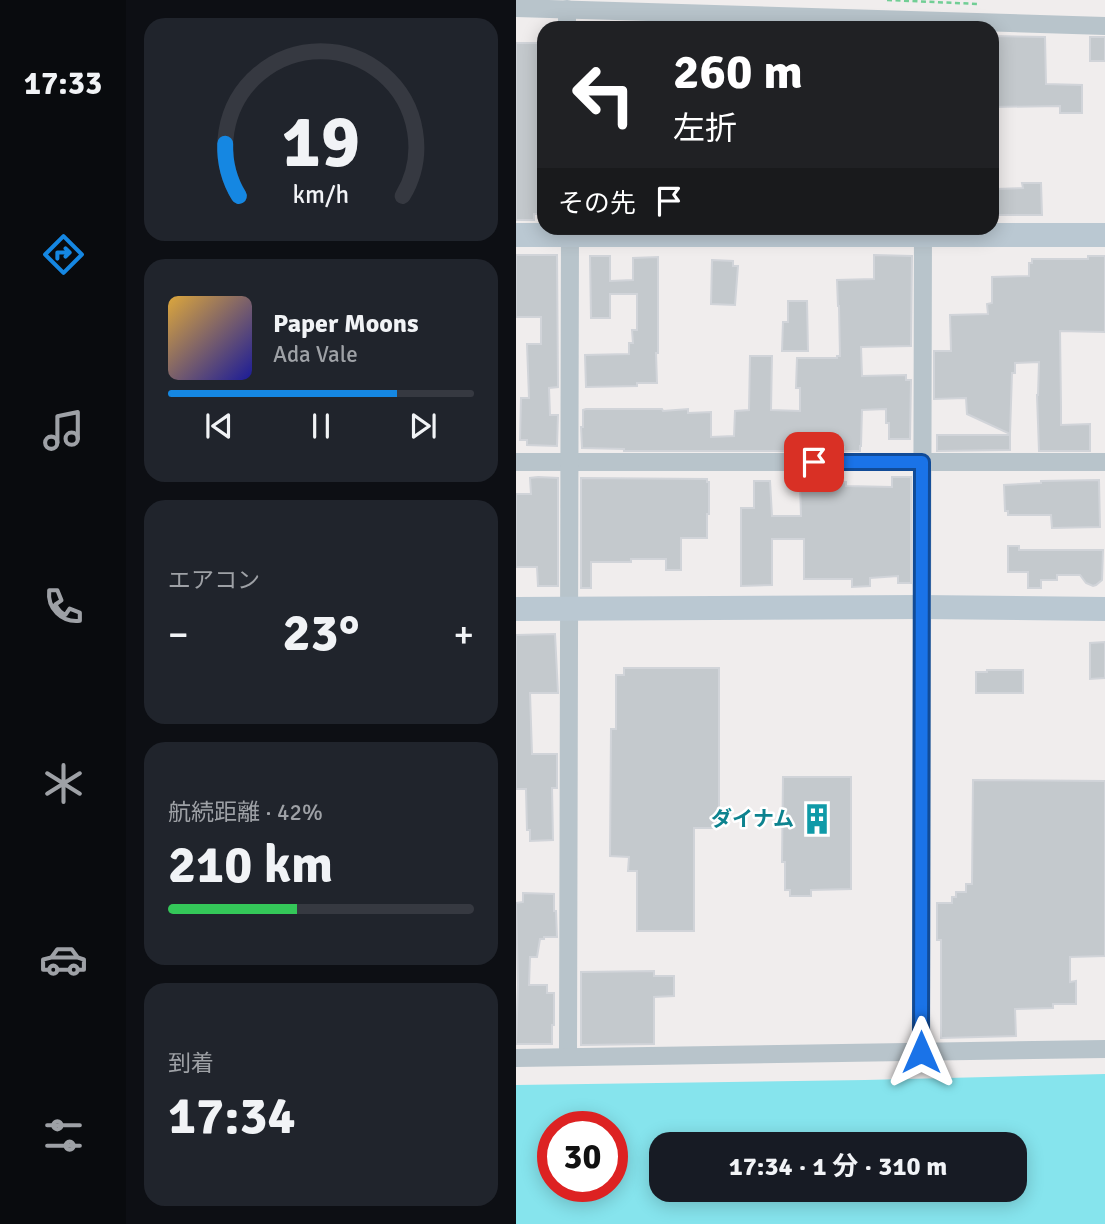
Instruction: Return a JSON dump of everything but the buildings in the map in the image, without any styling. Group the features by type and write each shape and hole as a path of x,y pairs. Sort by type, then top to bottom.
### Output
{"street":[{"path":"516,8 872,21"},
{"path":"567,9 567,21"},
{"path":"999,24 1105,26"},
{"path":"516,234 537,233"},
{"path":"999,233 1105,235"},
{"path":"568,1057 570,235"},
{"path":"921,1052 923,235"},
{"path":"516,462 1105,462"},
{"path":"516,608 1105,609"},
{"path":"516,1058 1105,1049"}],"water":[{"path":"1105,1074 1105,1224 516,1224 516,1085"}],"place":[{"name":"ダイナム","path":"817,819"}],"route":[{"path":"814,462 922,462 921,1052"}]}
